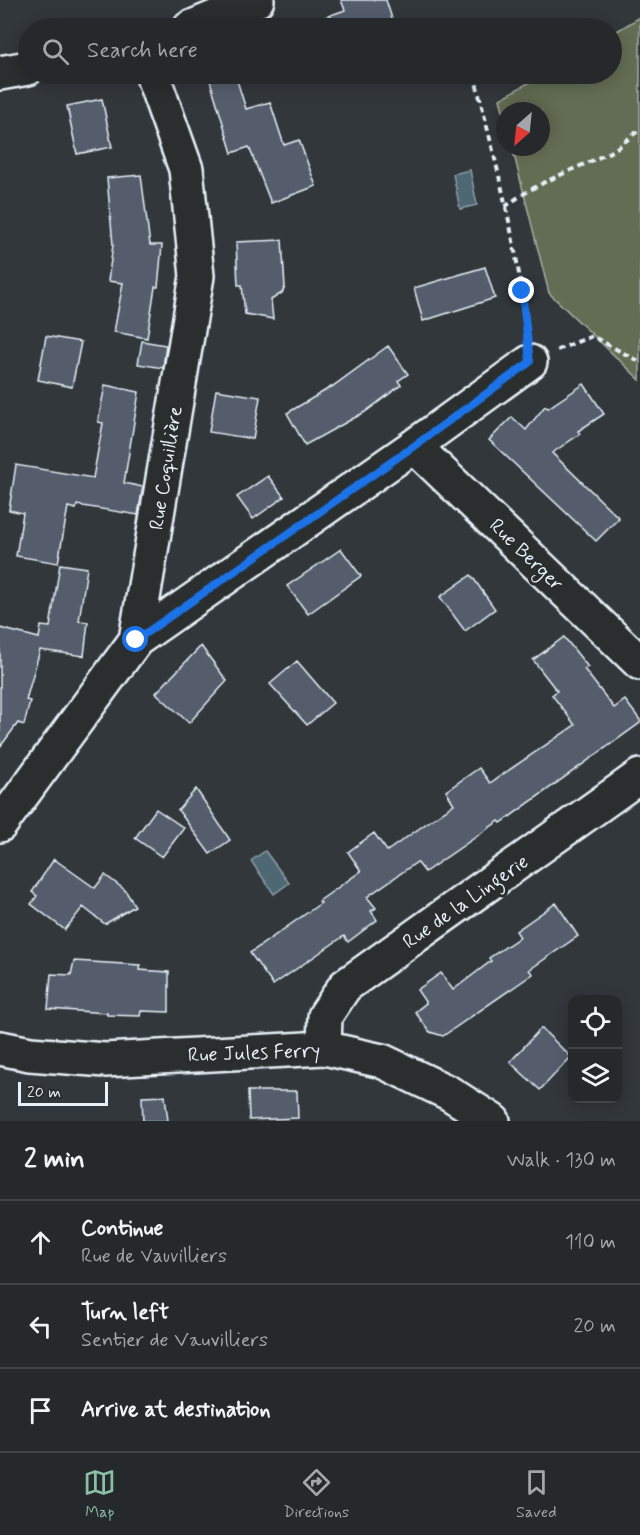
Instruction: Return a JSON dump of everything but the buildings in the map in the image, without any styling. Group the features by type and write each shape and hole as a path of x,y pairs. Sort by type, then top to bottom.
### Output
{"street":[{"path":"214,18 257,0"},
{"path":"0,73 18,70"},
{"name":"Rue Coquillière","path":"0,825 136,640 197,276 186,169 156,84"},
{"path":"136,640 530,362"},
{"name":"Rue Berger","path":"414,446 640,663"},
{"name":"Rue de la Lingerie","path":"324,1048 324,1016 345,986 640,776"},
{"name":"Rue Jules Ferry","path":"0,1048 30,1054 105,1060 324,1048 382,1061 449,1093 493,1121"}],"path":[{"path":"476,84 522,291 530,362 592,336 640,362"},
{"path":"505,207 550,180 612,151 640,129"}],"green space":[{"path":"640,17 640,380 549,293 514,156 550,156 550,102 501,102 500,99 526,84 622,84 622,28"}],"water":[{"path":"470,170 477,205 460,209 453,174"},
{"path":"265,851 289,883 274,894 251,861"}],"route":[{"path":"136,640 530,362 522,291"}]}
